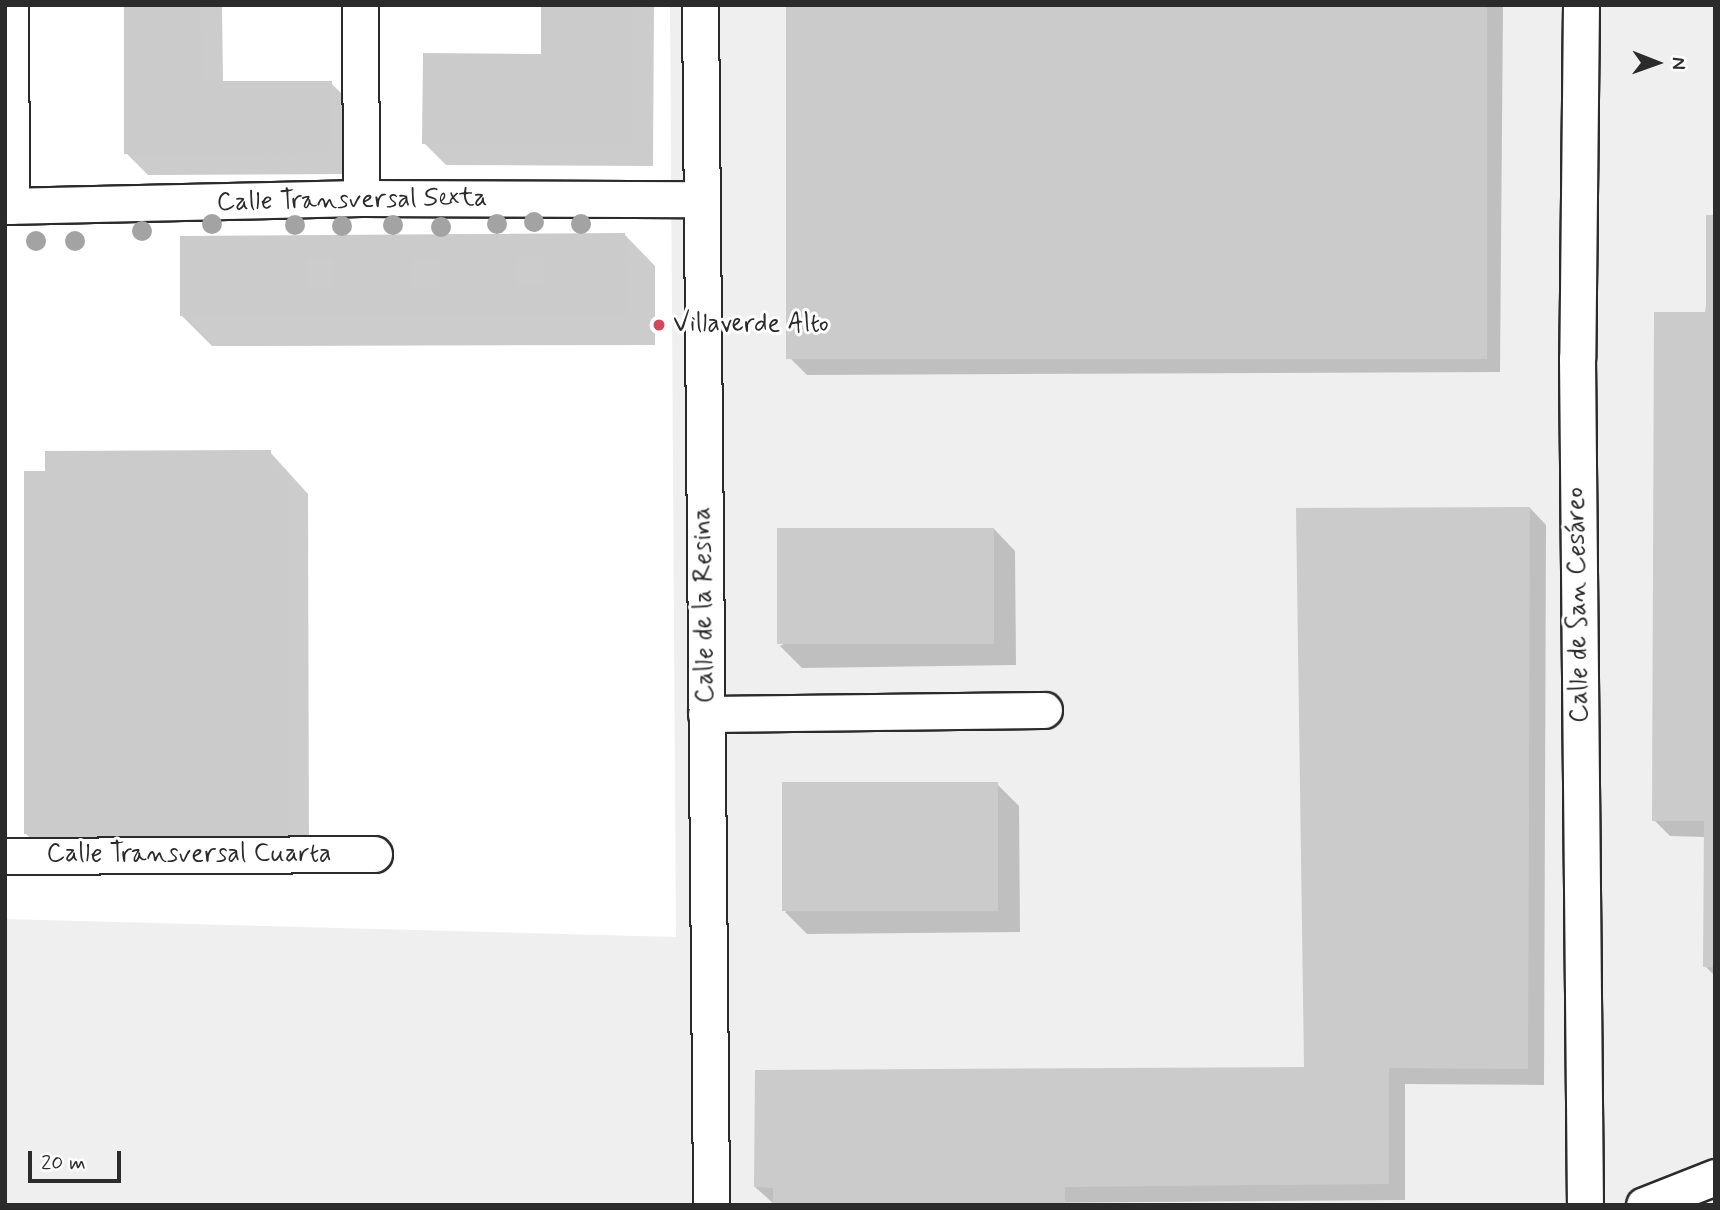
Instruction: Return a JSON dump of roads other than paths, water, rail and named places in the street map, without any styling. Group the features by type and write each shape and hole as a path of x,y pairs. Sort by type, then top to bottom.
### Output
{"street":[{"path":"8,206 10,5"},
{"path":"360,5 361,198"},
{"name":"Calle de la Resina","path":"700,5 699,198 712,1205"},
{"name":"Calle de San Cesáreo","path":"1581,5 1577,358 1585,1205"},
{"name":"Calle Transversal Sexta","path":"8,206 361,198 699,198"},
{"path":"706,713 1044,710"},
{"name":"Calle Transversal Cuarta","path":"5,856 374,854"},
{"path":"1644,1205 1715,1177"}],"place":[{"name":"Villaverde Alto","path":"659,325"}]}
